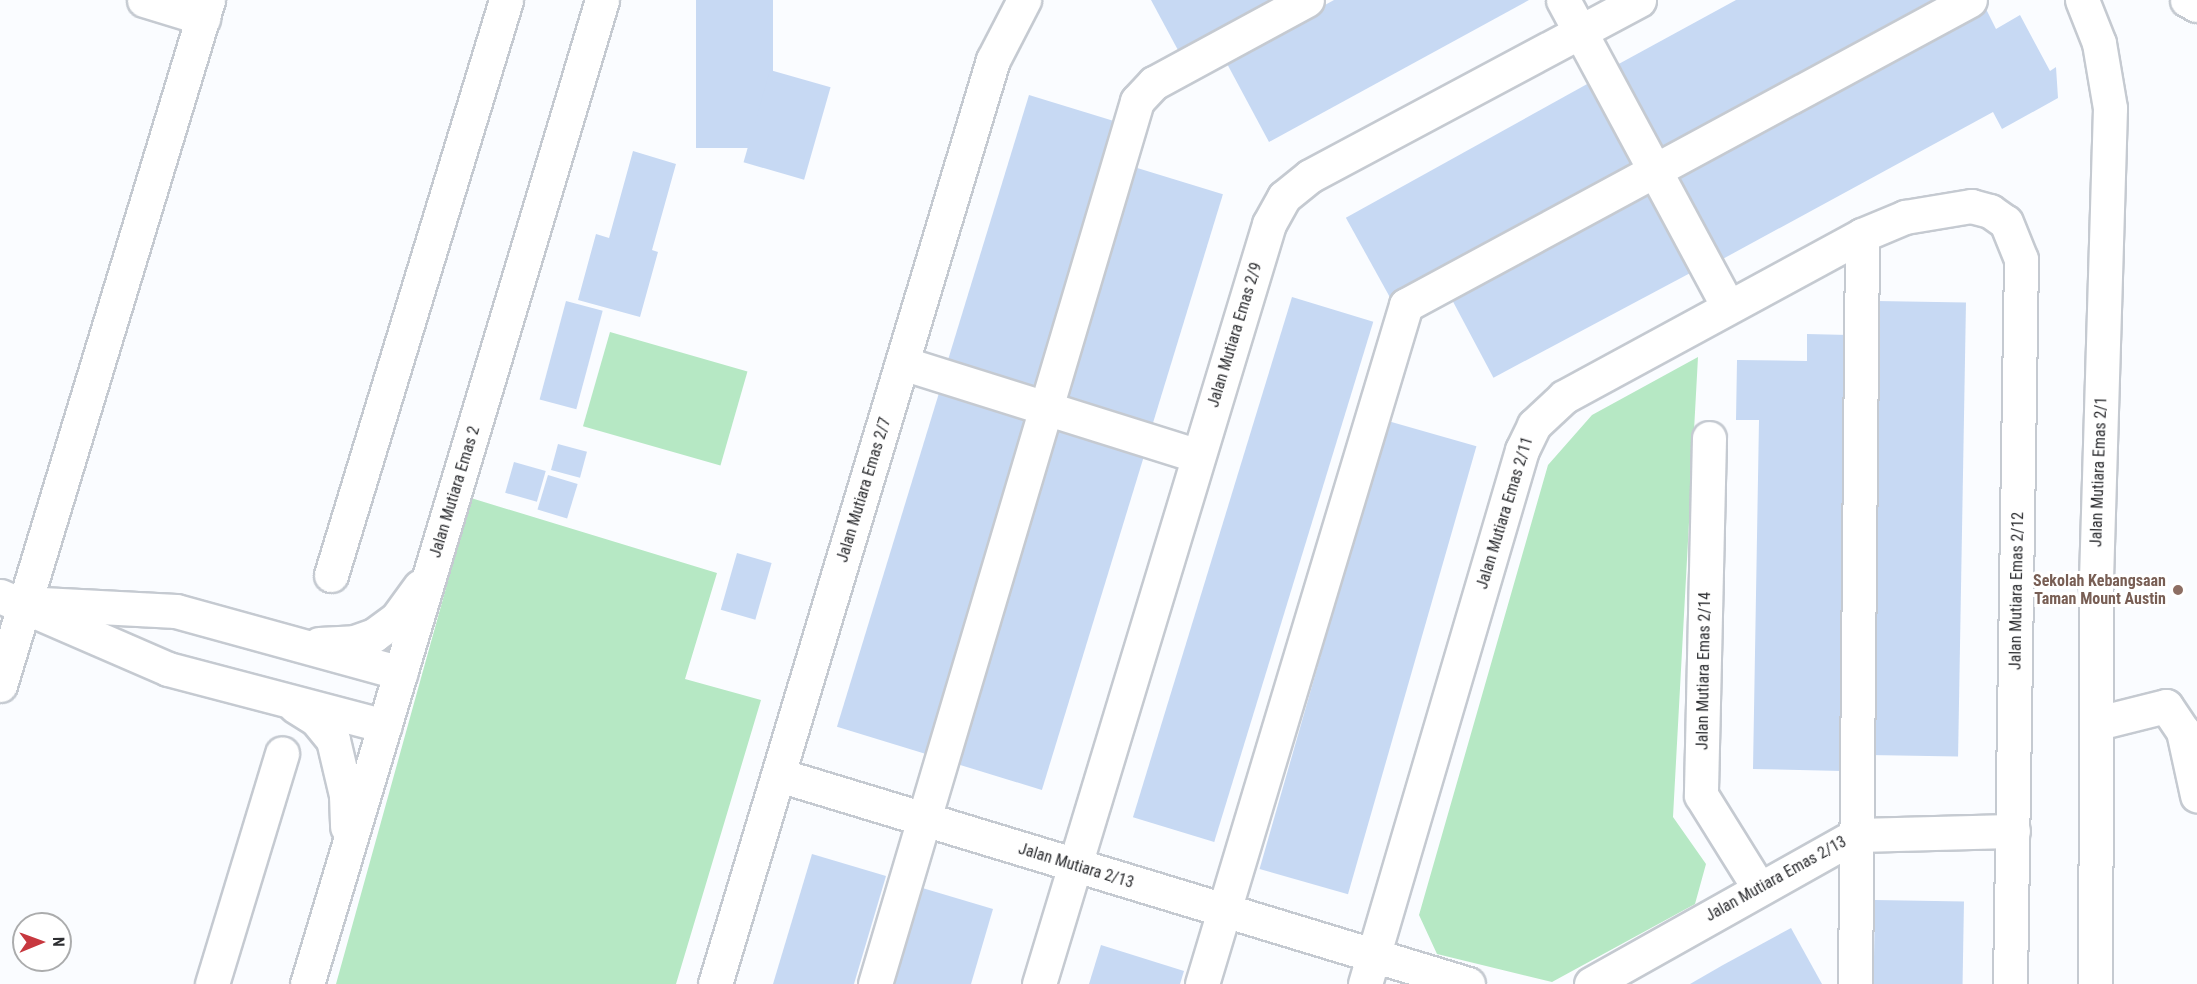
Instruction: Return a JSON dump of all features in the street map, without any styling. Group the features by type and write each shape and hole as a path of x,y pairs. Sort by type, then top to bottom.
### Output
{"street":[{"path":"0,685 13,599 206,9 144,0"},
{"path":"331,575 506,0"},
{"name":"Jalan Mutiara Emas 2","path":"307,984 602,0"},
{"name":"Jalan Mutiara Emas 2/7","path":"715,984 993,60 1024,0"},
{"path":"874,984 1137,101 1154,83 1307,0"},
{"path":"1563,0 1727,305"},
{"name":"Jalan Mutiara Emas 2/9","path":"1039,984 1269,224 1284,197 1310,176 1639,0"},
{"path":"1202,984 1402,312 1419,295 1656,172 1970,0"},
{"name":"Jalan Mutiara Emas 2/1","path":"2082,0 2099,43 2110,108 2096,589 2098,723 2096,984"},
{"path":"2187,0 2197,5"},
{"name":"Jalan Mutiara Emas 2/11","path":"1369,970 1527,437 1542,414 1563,397 1727,305 1863,235 1930,211 1971,206 1990,211"},
{"name":"Jalan Mutiara Emas 2/12","path":"1990,211 2006,222 2021,259 2010,984"},
{"path":"1855,984 1863,235"},
{"path":"902,363 1045,411 1198,456"},
{"name":"Jalan Mutiara Emas 2/14","path":"1709,438 1701,795 1759,888"},
{"path":"296,645 354,642 381,630 415,597 442,538"},
{"path":"13,599 176,611 401,673"},
{"path":"13,599 168,669 386,726"},
{"path":"284,699 316,719 333,740 341,766 348,822 339,879"},
{"path":"2098,723 2166,706 2183,731 2197,795"},
{"path":"212,984 282,753"},
{"name":"Jalan Mutiara 2/13","path":"779,775 921,821 1225,911 1369,970"},
{"name":"Jalan Mutiara Emas 2/13","path":"1591,984 1856,835 2013,831"},
{"path":"1369,970 1468,984"}],"green space":[{"path":"610,332 747,371 720,466 583,426"},
{"path":"1698,357 1673,817 1706,864 1695,904 1552,982 1437,954 1419,915 1548,465 1592,415"},
{"path":"471,498 717,573 685,679 761,700 676,984 336,984"}],"building":[{"path":"696,0 773,0 773,148 696,148"},
{"path":"1151,0 1274,0 1179,52"},
{"path":"1334,0 1529,0 1269,142 1225,60"},
{"path":"1736,0 1932,0 1659,149 1615,66"},
{"path":"1986,9 1996,29 2020,15 2050,71 2056,67 2058,98 2002,129 1993,112 1719,261 1675,179"},
{"path":"770,70 831,87 804,180 744,162"},
{"path":"1589,83 1635,165 1391,300 1346,218"},
{"path":"1029,95 1118,122 1034,396 945,369"},
{"path":"633,151 676,164 652,250 658,252 640,317 578,300 596,234 609,238"},
{"path":"1134,167 1223,194 1152,427 1063,399"},
{"path":"1648,189 1692,272 1493,378 1449,295"},
{"path":"1292,297 1373,322 1214,842 1133,817"},
{"path":"566,301 603,311 576,409 540,400"},
{"path":"1877,301 1966,303 1958,756 1869,755"},
{"path":"1807,334 1849,335 1842,771 1753,769 1759,420 1736,420 1737,360 1807,361"},
{"path":"939,393 1028,420 926,754 837,727"},
{"path":"1388,421 1476,446 1348,894 1260,869"},
{"path":"1055,429 1144,456 1042,790 953,763"},
{"path":"558,444 587,452 580,478 551,470"},
{"path":"514,462 546,471 537,502 505,493"},
{"path":"548,475 578,484 567,518 537,509"},
{"path":"737,553 772,563 755,620 721,610"},
{"path":"812,854 886,876 854,984 773,984"},
{"path":"919,887 993,909 971,984 889,984"},
{"path":"1875,900 1964,902 1963,984 1874,984"},
{"path":"1791,928 1822,984 1690,984 1723,965"},
{"path":"1101,945 1184,971 1180,984 1089,984"}],"place":[{"name":"Sekolah Kebangsaan Taman Mount Austin","path":"2178,590"}]}
